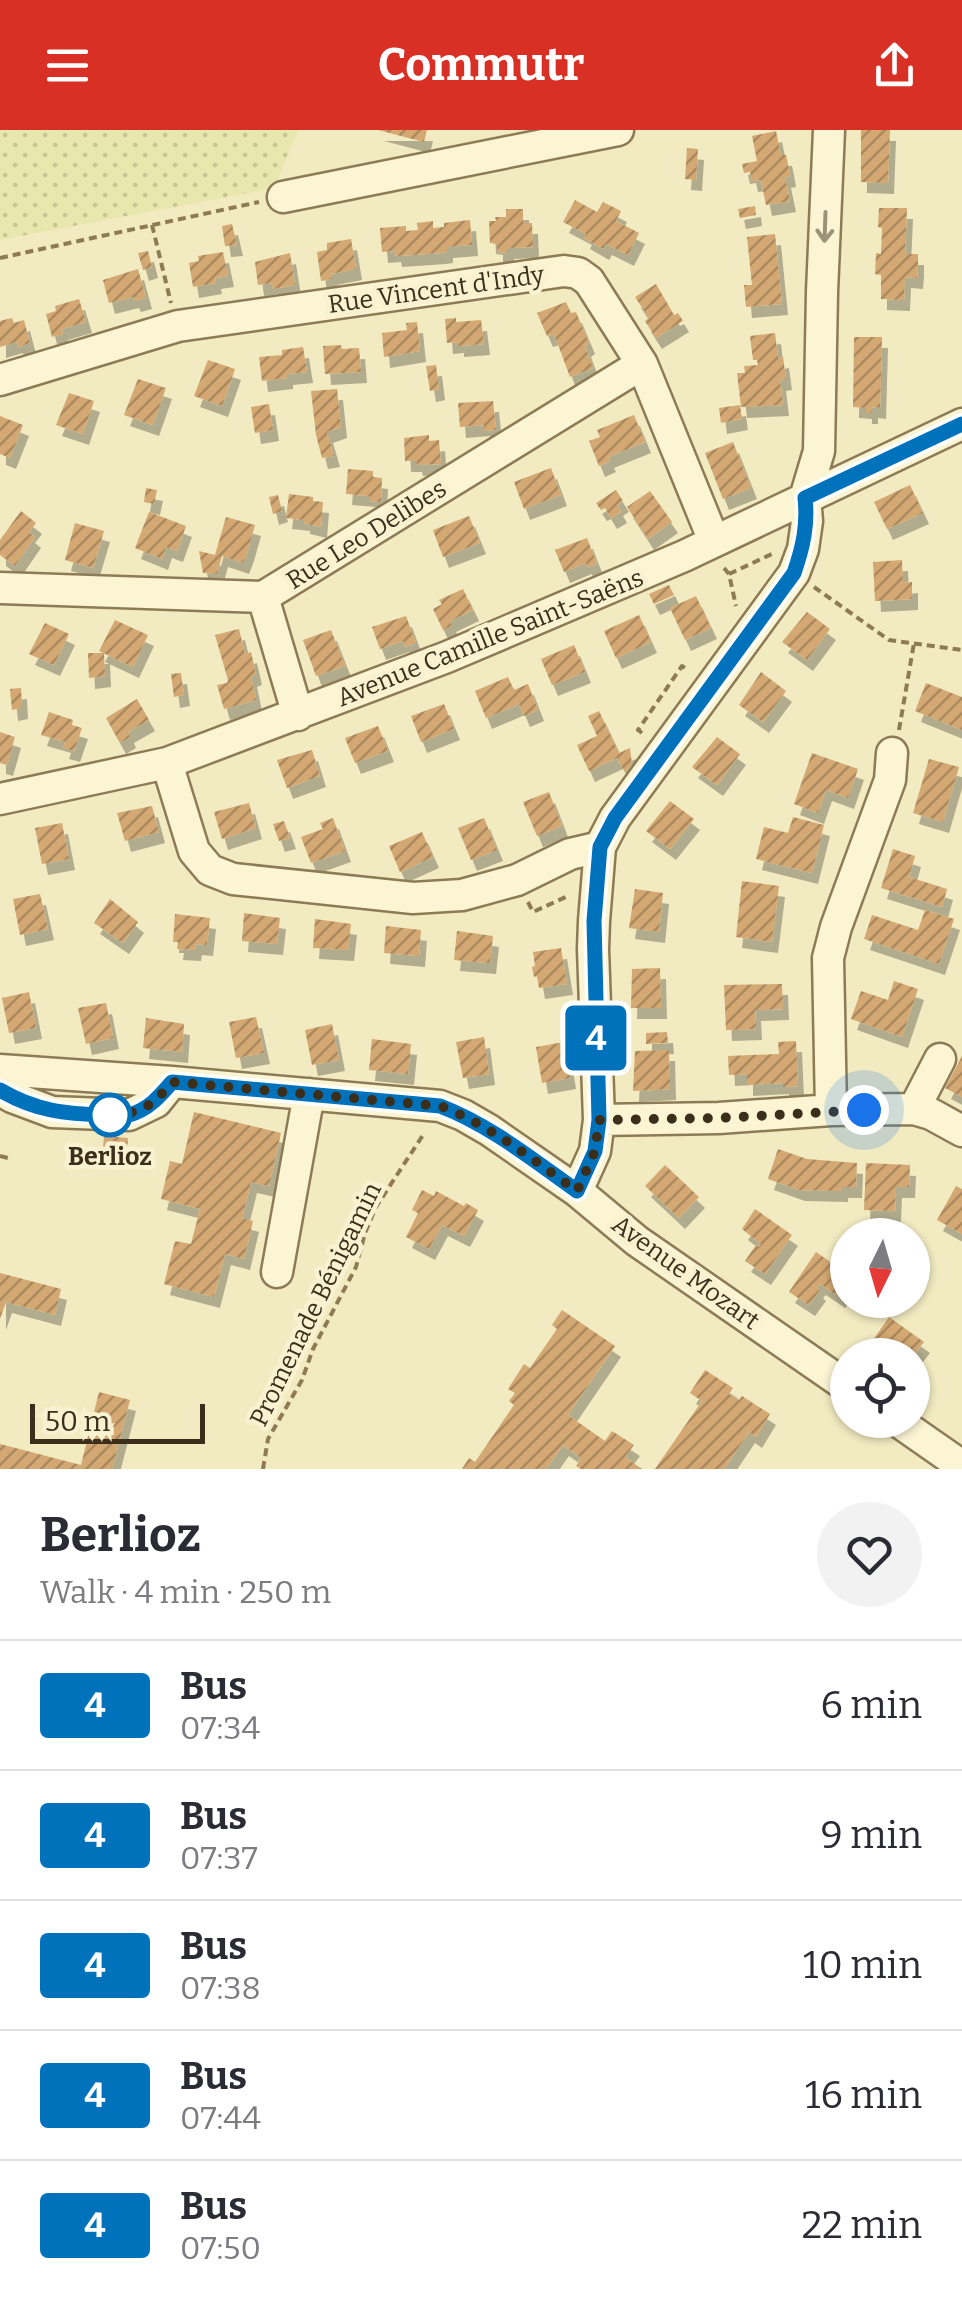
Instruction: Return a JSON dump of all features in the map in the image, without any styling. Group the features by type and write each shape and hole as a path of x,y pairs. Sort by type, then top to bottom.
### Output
{"street":[{"path":"283,197 618,130"},
{"path":"577,1191 595,1151 599,1120 594,949 600,847 615,818 799,561 807,521 805,498 820,451 829,130"},
{"name":"Rue Vincent d'Indy","path":"0,380 178,326 564,271 578,273 588,281 642,364 717,553"},
{"name":"Rue Leo Delibes","path":"0,588 263,596 642,364"},
{"name":"Avenue Camille Saint-Saëns","path":"1,802 167,764 447,658 684,556 717,553 805,498 962,424"},
{"path":"820,451 846,480"},
{"path":"263,596 298,716"},
{"path":"832,1110 828,958 890,780 892,754"},
{"path":"167,764 194,851 210,870 232,879 413,898 462,895 517,880 570,854 600,847"},
{"path":"914,1108 940,1059"},
{"name":"Avenue Mozart","path":"0,1070 440,1106 490,1130 577,1191 637,1241 830,1375"},
{"path":"0,1090 52,1112 129,1115 156,1102 172,1082"},
{"path":"278,1272 309,1094"},
{"path":"599,1120 914,1108 962,1132"},
{"path":"922,1438 962,1466"}],"path":[{"path":"0,258 283,197"},
{"path":"152,225 178,326"},
{"path":"729,574 787,548 889,640 962,650"},
{"path":"717,553 729,574 736,603 734,618"},
{"path":"892,754 901,725 914,643"},
{"path":"666,750 638,730 682,666 691,672"},
{"path":"517,880 533,912 574,893"},
{"name":"Promenade Bénigamin","path":"263,1469 268,1439 302,1380 313,1349 356,1267 376,1207 440,1106"},
{"path":"0,1156 8,1158"}],"shaded area":[{"path":"0,130 298,130 275,188 0,240"}],"building":[{"path":"378,130 427,130 424,142"},
{"path":"861,130 890,130 888,183 861,182"},
{"path":"776,131 781,155 786,155 788,164 790,176 785,177 790,201 766,205 761,180 752,181 742,164 757,161 752,136"},
{"path":"687,148 698,149 696,180 685,179"},
{"path":"575,200 597,212 603,202 621,211 616,221 639,233 628,255 606,244 603,249 563,222"},
{"path":"755,206 756,215 740,218 738,209"},
{"path":"879,208 907,208 905,254 918,254 918,265 917,278 905,277 904,300 881,299 881,275 875,274 876,253 881,254"},
{"path":"506,209 523,209 523,223 532,223 533,247 508,248 508,252 497,253 497,244 490,243 489,221 506,217"},
{"path":"470,220 472,245 447,247 447,252 440,253 396,256 395,251 382,252 380,228 406,226 406,231 418,230 417,223 433,221 433,228"},
{"path":"232,224 237,245 225,246 222,226"},
{"path":"775,234 782,304 746,307 744,285 752,285 747,237"},
{"path":"351,239 356,269 331,274 332,279 321,281 317,252 327,250 327,243"},
{"path":"148,251 152,267 143,270 138,253"},
{"path":"223,252 228,276 215,278 216,283 193,287 189,263 199,261 198,256"},
{"path":"290,253 295,285 273,289 272,283 258,285 255,262"},
{"path":"138,269 146,298 109,303 103,280"},
{"path":"656,284 674,315 678,313 683,321 656,338 635,297"},
{"path":"79,299 86,322 62,329 63,334 52,337 46,314 56,311 55,306"},
{"path":"566,302 571,313 576,312 589,343 585,346 593,368 570,377 554,334 547,336 537,313"},
{"path":"12,318 14,323 24,320 30,343 0,347 0,321"},
{"path":"456,318 456,322 481,320 484,344 447,343 445,319"},
{"path":"417,322 420,351 384,357 382,333 407,330 406,323"},
{"path":"775,333 786,379 780,380 783,405 741,407 737,373 745,373 744,366 758,365 753,360 750,336"},
{"path":"854,337 882,337 880,408 872,407 872,413 853,407"},
{"path":"341,345 342,349 359,348 361,372 325,374 323,346"},
{"path":"303,347 307,372 262,381 259,357 282,355 282,350"},
{"path":"208,360 235,369 222,406 194,396"},
{"path":"436,365 439,389 430,391 426,366"},
{"path":"138,379 166,388 153,425 124,415"},
{"path":"337,389 341,427 327,432 334,456 322,458 311,391"},
{"path":"69,393 94,401 83,434 56,425"},
{"path":"493,401 496,430 484,431 484,425 460,427 458,403"},
{"path":"269,404 273,430 255,433 251,407"},
{"path":"740,405 742,419 721,423 719,408"},
{"path":"634,415 645,442 608,457 610,461 599,466 589,441 600,437 597,430"},
{"path":"0,416 23,425 10,458 0,454"},
{"path":"429,435 429,441 439,440 441,464 405,461 404,438"},
{"path":"733,442 751,488 723,499 705,453"},
{"path":"551,468 561,495 524,509 514,482"},
{"path":"348,469 373,471 373,477 382,478 381,502 370,501 370,496 346,494"},
{"path":"910,485 923,513 887,529 874,502"},
{"path":"146,488 157,490 154,504 144,502"},
{"path":"616,490 623,501 617,505 621,512 611,518 596,503"},
{"path":"650,491 672,522 648,539 627,507"},
{"path":"289,494 323,502 321,527 286,518"},
{"path":"278,495 282,511 273,514 269,497"},
{"path":"21,511 36,523 29,532 35,537 15,566 0,555 0,540"},
{"path":"149,512 186,526 177,551 166,547 162,559 135,548"},
{"path":"469,516 480,543 443,557 433,530"},
{"path":"226,517 255,525 243,563 222,556 217,574 203,573 199,551 215,555"},
{"path":"75,523 104,531 93,568 65,560"},
{"path":"587,538 597,564 587,567 586,563 564,572 555,550"},
{"path":"902,560 903,583 912,582 912,599 875,601 873,562"},
{"path":"669,585 674,595 654,604 649,594"},
{"path":"463,589 473,610 450,621 452,626 443,630 433,609 442,604 439,600"},
{"path":"696,596 711,628 685,640 670,608"},
{"path":"807,612 830,629 807,660 782,642"},
{"path":"639,615 651,642 616,658 604,631"},
{"path":"406,616 416,643 405,647 403,641 380,649 372,627"},
{"path":"115,620 148,635 133,667 99,651"},
{"path":"45,623 69,634 54,665 29,654"},
{"path":"239,629 245,654 251,652 256,700 224,709 217,685 228,680 215,635"},
{"path":"331,630 345,666 316,676 303,640"},
{"path":"574,645 585,672 552,685 541,659"},
{"path":"88,653 104,653 105,676 89,678"},
{"path":"761,672 786,691 763,722 739,705"},
{"path":"181,673 184,695 174,697 171,674"},
{"path":"508,677 514,690 528,684 538,710 524,716 519,704 486,718 475,691"},
{"path":"926,683 962,697 962,730 915,711"},
{"path":"21,688 22,708 12,710 10,689"},
{"path":"137,699 149,720 128,732 130,737 120,743 106,718"},
{"path":"444,704 454,729 421,742 411,716"},
{"path":"599,711 619,753 630,748 632,764 625,772 617,758 589,771 577,745 597,736 588,716"},
{"path":"49,712 73,720 72,725 82,728 74,751 63,748 65,742 41,735"},
{"path":"378,726 388,751 355,763 345,738"},
{"path":"0,732 15,737 7,765 0,763"},
{"path":"717,737 740,754 717,785 692,767"},
{"path":"312,750 320,776 287,788 277,760"},
{"path":"812,753 858,769 848,798 826,790 818,813 794,804"},
{"path":"929,759 959,767 943,822 913,813"},
{"path":"549,792 562,826 537,836 523,802"},
{"path":"670,801 694,819 670,849 646,831"},
{"path":"249,803 256,828 222,839 214,812"},
{"path":"152,806 159,832 125,841 117,813"},
{"path":"793,817 824,825 812,873 756,859 764,827 788,833"},
{"path":"333,818 345,851 311,863 301,837 323,829 320,823"},
{"path":"484,818 497,850 471,860 458,828"},
{"path":"284,821 290,838 279,841 273,824"},
{"path":"62,823 69,859 42,864 35,828"},
{"path":"422,832 433,857 400,872 389,846"},
{"path":"893,849 915,856 909,877 947,889 942,907 881,888"},
{"path":"742,881 779,886 772,942 736,937"},
{"path":"635,889 663,893 659,932 629,928"},
{"path":"40,894 48,929 20,935 13,899"},
{"path":"110,899 138,922 123,943 94,923"},
{"path":"925,910 954,919 939,964 864,939 872,915 918,930"},
{"path":"244,913 280,918 277,944 242,941"},
{"path":"175,914 210,918 207,945 196,944 195,950 177,949 178,942 173,942"},
{"path":"315,919 351,924 348,950 313,948"},
{"path":"386,926 421,930 419,956 384,953"},
{"path":"457,931 493,936 490,963 454,960"},
{"path":"561,948 567,984 539,988 532,967 533,952"},
{"path":"660,968 661,1008 631,1008 632,969"},
{"path":"894,981 918,989 902,1037 851,1019 861,991 888,1000"},
{"path":"782,984 783,1009 755,1010 756,1029 726,1030 724,985"},
{"path":"29,992 36,1028 9,1033 2,998"},
{"path":"106,1003 113,1038 86,1044 78,1008"},
{"path":"256,1017 264,1053 236,1058 229,1022"},
{"path":"146,1018 184,1024 182,1052 143,1048"},
{"path":"332,1024 339,1060 312,1065 305,1030"},
{"path":"667,1032 668,1043 646,1044 646,1033"},
{"path":"484,1037 489,1074 463,1078 456,1042"},
{"path":"372,1039 411,1044 408,1074 369,1070"},
{"path":"796,1041 798,1086 747,1085 747,1074 729,1075 728,1056 779,1054 778,1042"},
{"path":"564,1042 570,1078 542,1083 536,1047"},
{"path":"669,1050 670,1089 633,1091 635,1051"},
{"path":"962,1056 962,1097 945,1088"},
{"path":"194,1112 281,1133 269,1186 251,1182 242,1218 253,1221 244,1259 225,1254 214,1297 164,1284 175,1241 191,1244 200,1209 161,1199 170,1161 182,1164"},
{"path":"104,1136 128,1138 127,1149 103,1147"},
{"path":"778,1149 807,1159 857,1163 856,1187 842,1187 842,1191 799,1190 768,1179"},
{"path":"866,1163 910,1165 909,1187 896,1187 895,1211 864,1210"},
{"path":"665,1165 699,1197 679,1218 645,1186"},
{"path":"956,1186 962,1189 962,1234 937,1220"},
{"path":"422,1190 434,1196 436,1191 478,1210 464,1236 442,1225 429,1249 406,1237 418,1213 412,1210"},
{"path":"755,1209 792,1235 765,1274 745,1261 761,1244 742,1229"},
{"path":"816,1252 830,1262 830,1291 820,1284 809,1305 789,1292"},
{"path":"0,1273 61,1289 55,1315 6,1302 0,1319"},
{"path":"562,1310 615,1346 568,1415 605,1441 612,1431 634,1445 625,1457 642,1469 581,1469 576,1466 581,1458 563,1445 546,1469 462,1469 469,1458 475,1462 514,1405 509,1401 515,1393 508,1389 524,1364 530,1368 557,1329 552,1325"},
{"path":"890,1318 918,1338 874,1338"},
{"path":"705,1370 733,1388 729,1394 739,1400 742,1396 770,1414 756,1437 749,1432 724,1469 655,1469 702,1401 690,1393"},
{"path":"99,1392 130,1400 112,1469 0,1469 0,1444 81,1465"}],"bus line":[{"name":"4","path":"0,1090 52,1112 94,1114 129,1115 156,1102 172,1082 440,1106 490,1130 577,1191 595,1151 599,1120 594,949 600,847 615,818 794,573 807,521 805,498 962,424"}],"place":[{"name":"Berlioz","path":"110,1115"}],"route":[{"path":"110,1115 94,1114 129,1115 156,1102 172,1082 440,1106 490,1130 577,1191 595,1151 599,1120 864,1110"}]}
